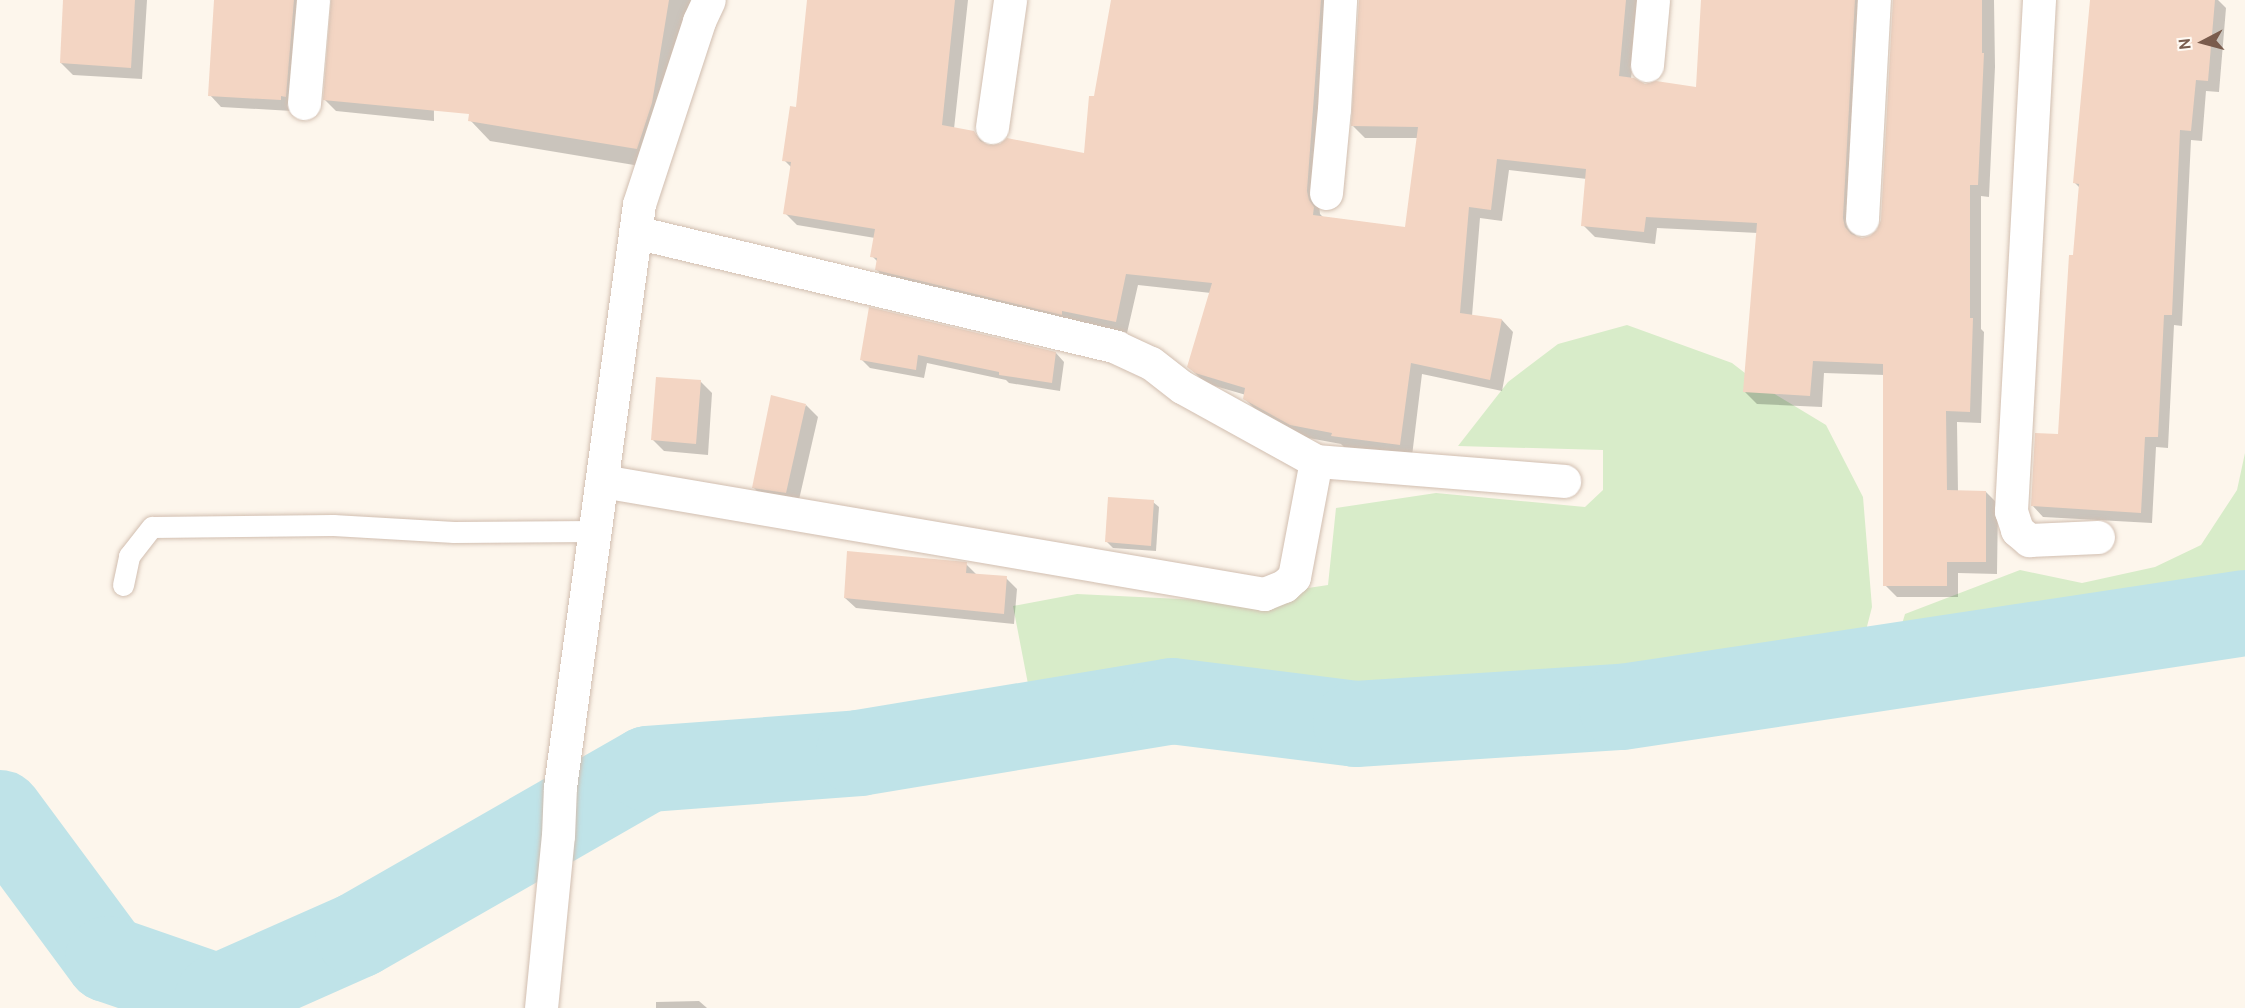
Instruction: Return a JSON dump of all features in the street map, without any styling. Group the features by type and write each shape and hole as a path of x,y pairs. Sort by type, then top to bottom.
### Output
{"street":[{"path":"304,103 313,0"},
{"path":"541,1008 558,836 560,787 635,232 643,193 699,21 709,0"},
{"path":"992,127 1010,0"},
{"path":"1326,193 1335,97 1340,0"},
{"path":"1647,65 1653,0"},
{"path":"1862,219 1874,0"},
{"path":"2039,0 2011,511 2017,530 2029,540 2098,537"},
{"path":"635,232 1116,347 1151,363 1182,387 1316,461 1564,481"},
{"path":"602,480 1264,594 1284,586 1294,577 1316,461"}],"lane":[{"path":"123,585 129,556 152,527 333,525 454,532 594,531"}],"green space":[{"path":"1627,325 1732,363 1763,387 1826,425 1863,497 1872,607 1863,642 1788,663 1502,698 1376,706 1196,676 1120,681 1033,710 1013,606 1077,594 1222,601 1328,585 1336,508 1436,493 1585,507 1603,490 1603,450 1458,446 1508,382 1558,344"},
{"path":"2245,453 2245,592 1896,644 1905,614 2020,570 2082,583 2155,567 2201,545 2237,490"}],"building":[{"path":"63,0 135,0 131,68 60,63"},
{"path":"214,0 294,0 286,97 281,96 281,100 208,96"},
{"path":"331,0 669,0 652,103 637,149 468,121 469,114 323,100"},
{"path":"807,0 955,0 942,125 974,131 980,141 989,145 1000,144 1007,138 1084,153 1089,96 1094,96 1111,0 1321,0 1307,191 1314,207 1313,215 1405,227 1418,127 1351,126 1359,0 1626,0 1619,76 1634,78 1645,84 1656,81 1696,87 1701,0 1855,0 1843,218 1845,227 1851,234 1862,238 1870,236 1877,230 1881,220 1893,0 1982,0 1982,53 1984,53 1978,185 1970,185 1970,318 1973,318 1970,412 1946,411 1947,490 1986,491 1986,562 1947,562 1947,586 1883,586 1883,364 1813,361 1810,396 1743,392 1757,223 1646,217 1644,232 1581,226 1586,169 1497,159 1491,210 1469,207 1460,313 1502,319 1490,380 1411,363 1400,445 1331,436 1332,433 1290,425 1243,399 1245,388 1195,373 1187,367 1212,283 1126,274 1116,322 1062,311 1062,315 875,270 877,258 870,257 875,229 783,214 791,162 782,161 790,106 796,107"},
{"path":"2090,0 2215,0 2208,81 2196,80 2191,131 2180,130 2172,315 2164,315 2158,437 2145,437 2141,513 2031,506 2035,433 2058,434 2069,255 2073,255 2079,184 2073,183"},
{"path":"869,307 1056,352 1052,383 999,375 999,372 918,355 916,370 860,360"},
{"path":"656,377 701,380 696,444 651,440"},
{"path":"771,395 806,404 786,493 752,488"},
{"path":"1108,497 1154,500 1151,546 1105,542"},
{"path":"847,551 967,562 966,573 1007,576 1004,614 844,598"}],"waterway":[{"path":"0,813 108,959 218,997 358,935 648,769 859,753 1172,701 1356,724 1622,707 2245,613"}]}
